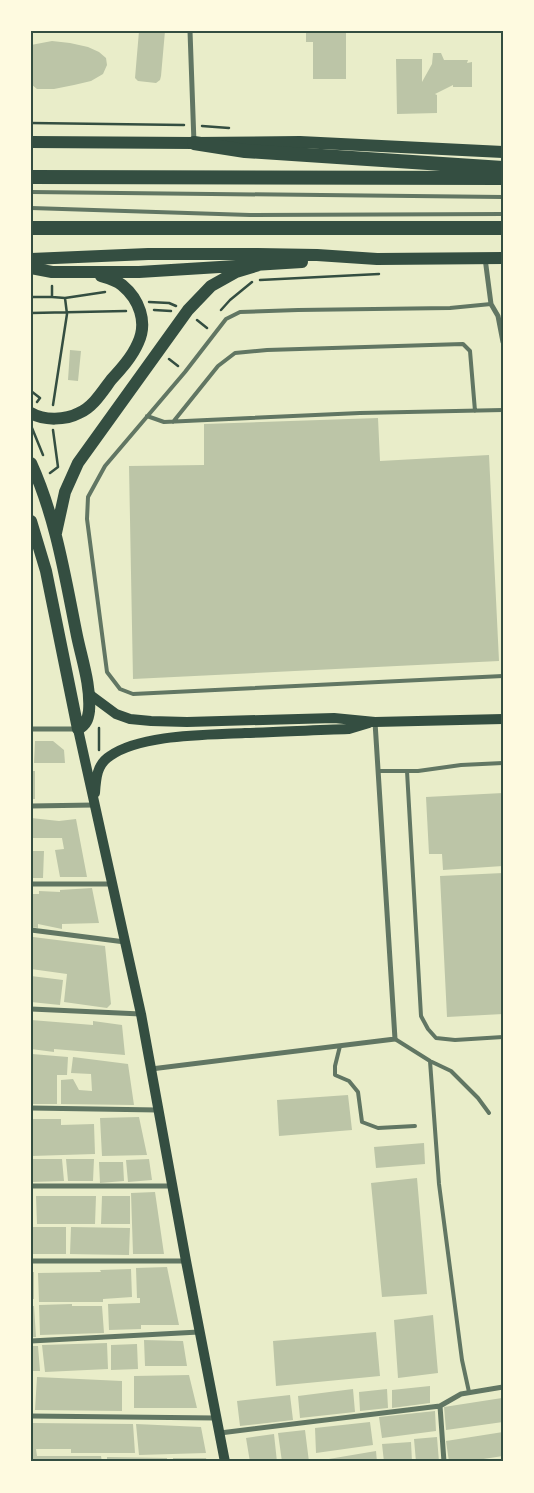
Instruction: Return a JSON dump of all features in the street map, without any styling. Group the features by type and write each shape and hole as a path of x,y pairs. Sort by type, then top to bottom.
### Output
{"highway":[{"path":"194,144 245,151 503,168"},
{"path":"31,177 503,178"},
{"path":"31,228 503,228"}],"main road":[{"path":"31,142 349,143 503,152"},
{"path":"31,259 148,254 503,258"},
{"path":"56,533 65,492 78,463 185,312 211,286 236,272 377,258"},
{"path":"31,268 52,272 91,273 255,270"},
{"path":"31,413 51,420 78,414 97,399 138,345 142,333 142,308 125,288 114,280 91,273"},
{"path":"31,463 56,533 89,694 87,721 78,728"},
{"path":"31,521 46,571 94,805 141,1014 225,1462"},
{"path":"31,533 39,544"},
{"path":"89,694 116,714 130,719 151,722 334,718 375,722 503,718"},
{"path":"94,805 95,780 99,767 109,756 121,749 157,740 206,735 349,729 375,722"}],"street":[{"path":"190,31 194,144"},
{"path":"485,258 491,304 498,316 503,342"},
{"path":"151,1069 394,1040 375,722"},
{"path":"31,729 78,728"},
{"path":"31,806 94,805"},
{"path":"31,884 113,884"},
{"path":"31,930 126,942"},
{"path":"31,1009 141,1014"},
{"path":"31,1108 158,1110"},
{"path":"31,1186 172,1186"},
{"path":"31,1261 186,1261"},
{"path":"31,1340 200,1332"},
{"path":"220,1433 440,1406 461,1394 503,1387"},
{"path":"440,1406 444,1462"},
{"path":"31,1416 217,1418"}],"lane":[{"path":"31,192 503,197"},
{"path":"31,208 250,215 503,214"},
{"path":"491,304 450,308 240,312 226,319 185,372 105,466 88,497 87,519 107,672 120,689 133,694 503,676"},
{"path":"173,422 218,366 236,353 290,349 463,344 470,351 475,411"},
{"path":"147,416 164,422 173,422 279,416 503,410"},
{"path":"378,771 407,771 503,763"},
{"path":"407,771 420,1016 436,1038 455,1040 503,1037"},
{"path":"394,1040 450,1071 478,1098 489,1113"},
{"path":"340,1046 335,1066 335,1075 349,1081 358,1092 362,1122 378,1128 415,1126"},
{"path":"430,1061 439,1184 462,1360 469,1392"}],"path":[{"path":"31,123 193,125"},
{"path":"216,316 230,300 255,280 255,270"},
{"path":"52,272 52,297"},
{"path":"31,297 65,298 125,288"},
{"path":"51,420 67,314 65,298"},
{"path":"142,308 148,302 168,303 185,312 207,328"},
{"path":"142,308 185,312"},
{"path":"31,313 126,311"},
{"path":"31,391 40,398"},
{"path":"31,425 44,457"},
{"path":"39,481 58,467 55,442"},
{"path":"47,465 50,473"},
{"path":"99,702 99,767"}],"building":[{"path":"139,31 165,31 161,76 160,80 156,83 138,81 135,78"},
{"path":"306,31 346,31 346,79 313,79 313,42 306,42"},
{"path":"52,41 88,47 99,52 106,58 107,65 103,74 91,81 74,85 54,89 37,89 31,84 31,45"},
{"path":"433,53 441,53 444,60 468,60 467,63 472,62 472,87 453,87 453,85 435,94 437,95 437,113 397,114 396,59 422,59 422,82 432,64"},
{"path":"70,350 81,351 78,381 68,380"},
{"path":"378,418 380,461 489,455 499,661 133,679 129,466 204,465 204,424"},
{"path":"35,741 53,741 64,750 65,763 34,763"},
{"path":"31,771 35,771 35,799 31,799"},
{"path":"503,793 503,866 443,870 442,854 429,854 426,797"},
{"path":"31,818 59,821 76,819 87,877 60,877 55,850 64,849 62,838 31,838"},
{"path":"31,851 44,851 43,878 31,878"},
{"path":"503,873 503,1014 447,1017 440,876"},
{"path":"92,888 99,923 62,924 62,929 38,924 38,928 31,927 31,894 39,894 39,891 60,892 60,890"},
{"path":"33,937 105,946 111,1004 107,1008 64,1002 67,974 31,969"},
{"path":"31,976 63,980 60,1005 31,1002"},
{"path":"31,1020 93,1025 93,1021 122,1025 125,1055 54,1049 54,1052 31,1049"},
{"path":"32,1054 68,1057 67,1075 57,1075 57,1104 31,1104"},
{"path":"73,1057 128,1064 134,1105 61,1104 61,1080 73,1079 79,1090 92,1091 91,1074 71,1073"},
{"path":"348,1095 352,1130 279,1136 277,1100"},
{"path":"139,1117 147,1155 102,1156 100,1118"},
{"path":"31,1119 61,1119 61,1125 94,1124 95,1154 31,1156"},
{"path":"424,1143 425,1164 376,1168 374,1147"},
{"path":"31,1159 62,1159 64,1181 31,1182"},
{"path":"66,1159 94,1159 93,1181 68,1181"},
{"path":"149,1159 152,1180 128,1182 126,1160"},
{"path":"99,1162 123,1162 124,1181 100,1183"},
{"path":"417,1178 427,1294 382,1297 371,1183"},
{"path":"155,1192 164,1254 133,1254 131,1193"},
{"path":"36,1196 96,1196 95,1224 37,1224"},
{"path":"102,1196 130,1196 130,1224 101,1224"},
{"path":"31,1227 66,1227 66,1254 31,1254"},
{"path":"71,1227 130,1228 129,1255 70,1254"},
{"path":"167,1267 179,1325 141,1325 141,1329 109,1330 108,1304 140,1303 140,1298 137,1298 136,1268"},
{"path":"131,1269 132,1297 103,1299 103,1302 39,1302 38,1273 101,1272 100,1270"},
{"path":"31,1272 34,1272 34,1299 31,1299"},
{"path":"72,1304 72,1306 102,1306 104,1333 40,1335 39,1305"},
{"path":"31,1306 34,1306 36,1337 31,1337"},
{"path":"433,1315 438,1373 398,1378 394,1320"},
{"path":"376,1332 380,1376 276,1386 273,1341"},
{"path":"144,1340 183,1341 187,1366 145,1366"},
{"path":"107,1343 108,1369 45,1372 42,1345"},
{"path":"137,1344 138,1369 111,1370 111,1345"},
{"path":"31,1346 38,1346 40,1371 31,1371"},
{"path":"189,1375 197,1408 134,1408 134,1376"},
{"path":"37,1377 122,1381 122,1411 35,1410"},
{"path":"430,1386 430,1403 392,1408 392,1390"},
{"path":"353,1389 355,1412 300,1418 298,1396"},
{"path":"387,1389 388,1408 360,1411 359,1392"},
{"path":"290,1395 293,1420 240,1426 237,1401"},
{"path":"502,1398 503,1422 446,1430 444,1407"},
{"path":"435,1411 436,1431 382,1438 379,1417"},
{"path":"370,1422 373,1445 316,1453 315,1428"},
{"path":"31,1423 133,1424 135,1453 71,1453 71,1449 36,1449 37,1456 101,1456 102,1462 31,1462"},
{"path":"136,1424 201,1427 206,1453 139,1455"},
{"path":"305,1430 309,1462 282,1462 278,1433"},
{"path":"503,1432 503,1456 464,1462 449,1462 446,1441"},
{"path":"274,1434 277,1462 250,1462 246,1438"},
{"path":"437,1437 439,1462 416,1462 414,1439"},
{"path":"411,1442 412,1462 384,1462 382,1444"},
{"path":"376,1451 377,1462 317,1462 317,1461"},
{"path":"107,1457 167,1458 167,1462 107,1462"},
{"path":"173,1458 206,1458 207,1462 173,1462"}]}
